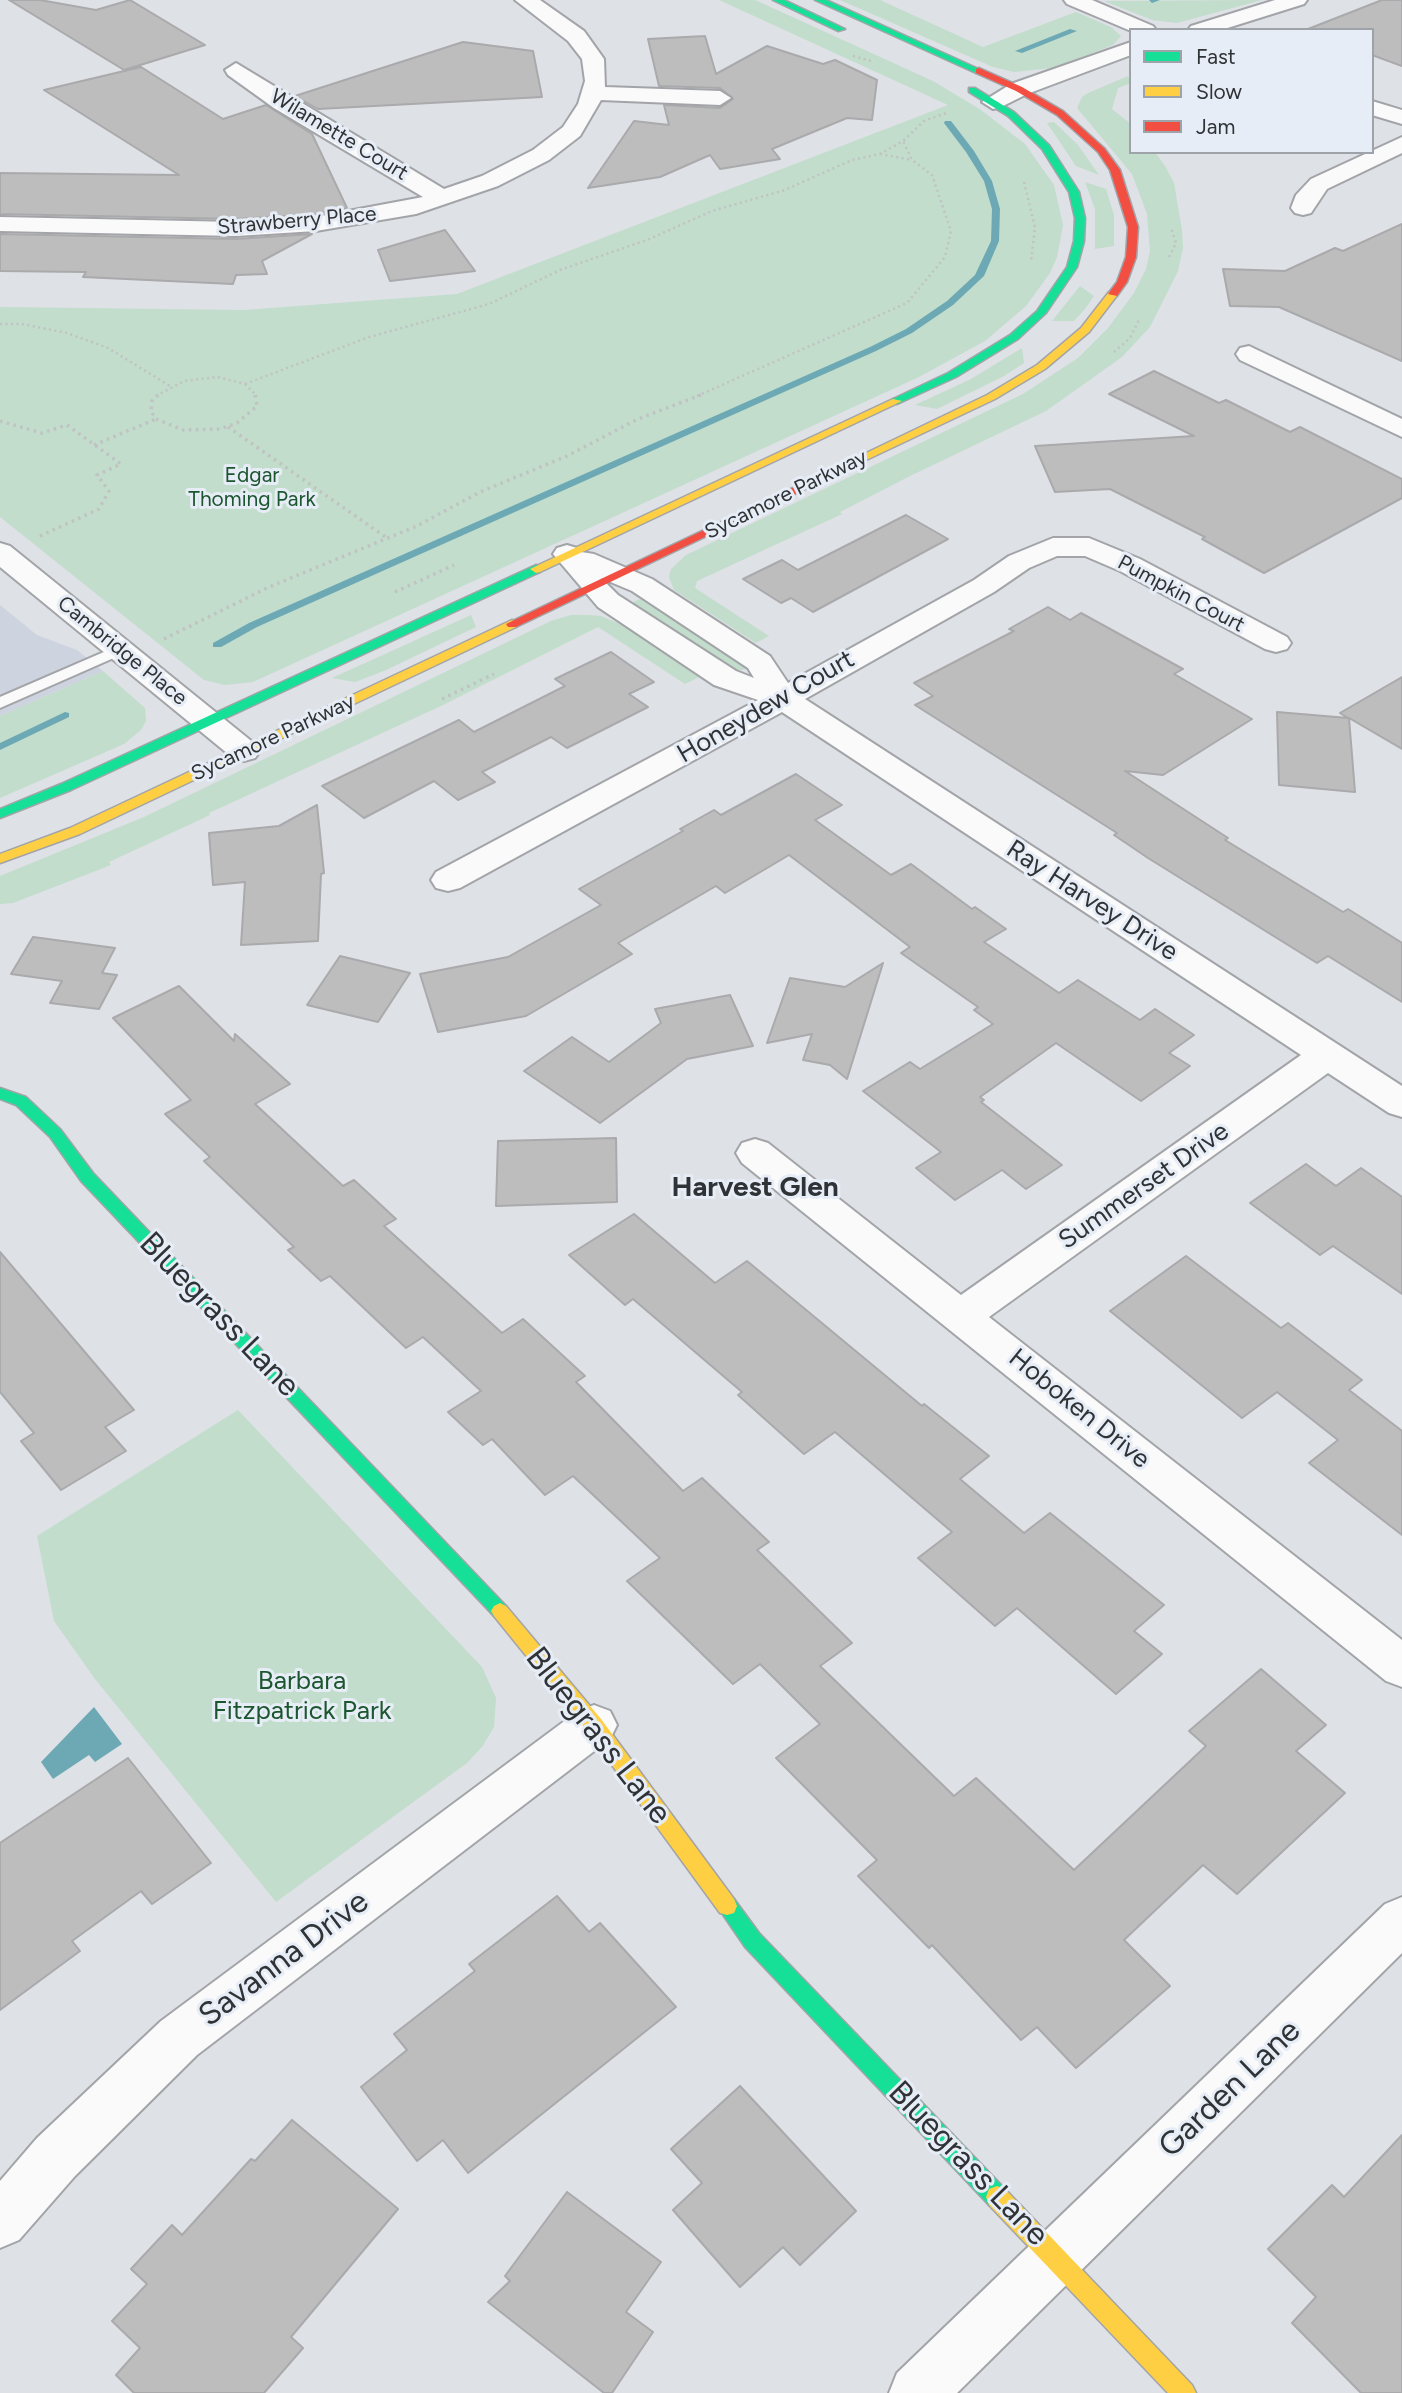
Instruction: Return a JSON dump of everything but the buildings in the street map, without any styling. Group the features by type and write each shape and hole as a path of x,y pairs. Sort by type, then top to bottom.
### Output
{"main road":[{"path":"776,0 855,36"},
{"name":"Sycamore Parkway","path":"0,859 75,831 593,587 1015,384 1065,349 1105,307 1122,282 1131,257 1133,227 1127,200 1115,170 1101,150 1060,113 1028,94 819,0"},
{"name":"Sycamore Parkway","path":"0,814 66,787 952,374 1014,337 1041,313 1072,267 1079,241 1080,218 1074,192 1054,158 1027,128 993,102 955,81"},
{"name":"Bluegrass Lane","path":"0,1093 21,1101 55,1133 87,1177 480,1586 594,1725 752,1940 1184,2393"}],"street":[{"path":"525,0 563,23 586,48 595,69 593,93 720,98"},
{"path":"1074,0 1141,28"},
{"path":"1205,28 1297,0"},
{"path":"1028,94 1129,49"},
{"path":"993,102 1028,94 1061,93 1129,66"},
{"name":"Wilamette Court","path":"236,70 282,103 443,199"},
{"name":"Strawberry Place","path":"0,225 273,227 383,214 443,199 519,168 558,144 582,117 593,93"},
{"path":"1374,109 1402,117"},
{"path":"1303,208 1308,195 1319,184 1402,144"},
{"path":"1249,354 1402,429"},
{"name":"Honeydew Court","path":"448,880 647,775 984,586 1019,562 1053,547 1085,547"},
{"name":"Pumpkin Court","path":"1085,547 1130,565 1276,643"},
{"name":"Cambridge Place","path":"0,552 244,751"},
{"name":"Ray Harvey Drive","path":"567,554 622,573 760,662 782,698"},
{"name":"Ray Harvey Drive","path":"567,554 593,587 725,678 782,698 1402,1104"},
{"name":"Summerset Drive","path":"961,1316 1327,1055"},
{"name":"Hoboken Drive","path":"755,1153 1402,1667"},
{"name":"Savanna Drive","path":"0,2221 56,2157 179,2038 594,1725"},
{"name":"Garden Lane","path":"917,2393 1402,1920"}],"lane":[{"path":"0,703 120,650"}],"path":[{"path":"245,384 369,337 489,304 560,270 647,240 712,211 785,190 852,160 880,154 903,142 923,121 955,110"},
{"path":"903,142 912,160"},
{"path":"160,640 278,583 388,538 480,492 567,456 638,419 729,384 791,352 877,319 907,303 945,257 951,231 932,175 912,160 880,154"},
{"path":"1021,175 1035,227 1031,265"},
{"path":"0,324 22,324 67,333 108,348 170,386"},
{"path":"200,378 224,378 245,384 258,398 257,406 250,416 227,426 183,430 156,419 150,411 152,401 170,386 200,378"},
{"path":"94,445 156,419"},
{"path":"0,421 19,424 42,433 67,425 121,464 97,475 109,491 99,509 80,520 33,539"},
{"path":"227,426 388,538"},
{"path":"386,597 463,561"}],"shaded area":[{"path":"0,605 37,635 77,650 103,671 0,716"}],"green space":[{"name":"Edgar Thoming Park","path":"719,0 755,0 933,81 981,110 1025,144 1054,185 1063,225 1057,257 1050,273 1026,306 985,341 919,377 253,682 225,685 204,680 0,517 0,307 244,310 457,294 948,105"},
{"path":"840,0 880,0 983,47 1076,12 1111,27 1121,36 1113,45 1053,68 1014,72 993,67"},
{"path":"1262,0 1177,23 1152,20 1104,1"},
{"path":"1128,76 1129,84 1118,88 1112,109 1129,122 1129,154 1156,154 1174,183 1183,248 1178,271 1150,327 1122,357 1046,411 912,475 840,512 842,514 697,581 695,588 769,636 756,643 674,590 669,577 671,569 686,555 1023,394 1078,358 1108,328 1134,293 1146,269 1150,251 1147,214 1132,174 1077,108 1082,97"},
{"path":"1054,122 1078,145 1099,175 1076,166 1047,123"},
{"path":"1085,182 1106,189 1114,215 1114,246 1095,249 1095,209"},
{"path":"1080,286 1094,296 1085,309 1074,321 1052,321"},
{"path":"1022,348 1024,363 1004,376 937,409 915,405 971,379"},
{"path":"640,599 746,669 736,671 635,605 633,602"},
{"path":"471,615 476,627 386,670 355,682 332,678"},
{"path":"571,615 601,616 622,625 699,677 685,684 598,627 443,705 209,813 210,815 109,862 111,865 13,903 0,904 0,876 144,817 551,621"},
{"path":"103,671 145,708 146,721 141,730 124,744 0,798 0,716"},
{"name":"Barbara Fitzpatrick Park","path":"238,1410 482,1667 496,1698 494,1727 482,1747 467,1763 276,1902 95,1679 54,1621 37,1536"}],"water":[{"path":"94,1707 122,1744 95,1762 89,1755 53,1779 41,1762"}],"waterway":[{"path":"1152,1 1156,0"},
{"path":"1019,51 1073,31"},
{"path":"217,645 253,625 873,349 909,331 950,303 979,276 995,241 996,209 988,181 970,151 948,123"},
{"path":"0,747 65,715"}],"traffic: fast":[{"path":"777,0 841,29"},
{"path":"819,0 979,71"},
{"path":"897,401 952,375 1014,337 1041,313 1072,267 1079,241 1080,218 1074,192 1046,147 1011,114 972,90"},
{"path":"0,814 66,787 536,569"},
{"path":"0,1093 21,1101 55,1133 87,1177 500,1611"},
{"path":"727,1906 752,1940 997,2197"}],"traffic: slow":[{"path":"841,468 991,397 1041,367 1085,330 1113,294"},
{"path":"536,569 897,401"},
{"path":"0,859 75,831 512,624"},
{"path":"500,1611 594,1725 727,1906"},
{"path":"997,2197 1184,2393"}],"traffic: jam":[{"path":"979,71 1019,89 1060,113 1101,150 1115,170 1133,227 1131,257 1122,282 1113,294"},
{"path":"512,624 841,468"}],"district":[{"name":"Harvest Glen","path":"755,1188"}]}
